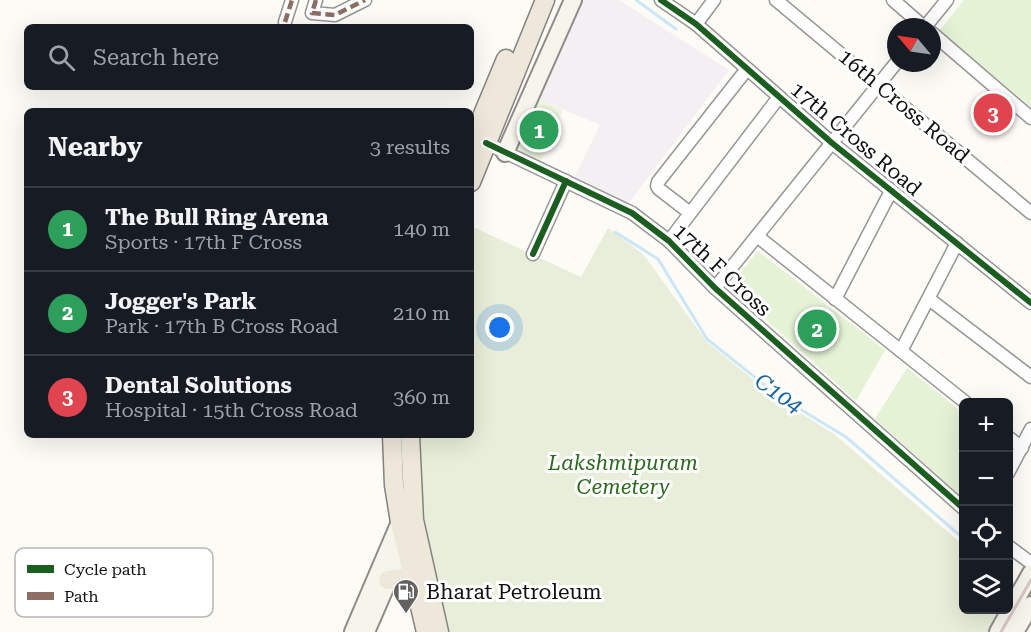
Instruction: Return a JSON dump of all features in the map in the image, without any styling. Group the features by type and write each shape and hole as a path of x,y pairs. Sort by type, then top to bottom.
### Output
{"main road":[{"path":"474,165 478,143 531,0"},
{"path":"478,143 510,83 545,0"},
{"path":"505,153 573,0"},
{"path":"392,438 394,485 439,632"},
{"path":"410,438 409,530 415,586 426,632"},
{"path":"366,632 409,530"},
{"path":"352,632 409,530"},
{"path":"388,580 403,578 415,586"},
{"path":"998,632 1026,590"},
{"path":"1015,632 1026,590"}],"street":[{"path":"285,22 292,0"},
{"path":"316,0 312,13 335,15 365,0"},
{"name":"17th Cross Road","path":"661,0 696,24 832,143 1031,303"},
{"path":"696,24 714,0"},
{"name":"16th Cross Road","path":"776,0 1031,213"},
{"path":"893,0 914,18"},
{"path":"932,18 947,0"},
{"path":"941,41 1031,118"},
{"path":"690,213 659,189 658,182 747,69"},
{"path":"715,288 889,72"},
{"path":"510,83 533,90"},
{"path":"669,241 779,97"},
{"name":"17th F Cross","path":"478,143 505,153 633,213 669,241 715,288 961,506"},
{"path":"533,254 566,181"},
{"path":"835,298 891,191"},
{"path":"757,236 960,398"},
{"path":"901,351 957,243"},
{"path":"929,299 1031,377"},
{"path":"1013,464 1031,429"},
{"path":"1013,441 1022,447"},
{"path":"1013,550 1031,563"}],"shaded area":[{"path":"582,0 619,0 729,70 628,204 575,176 600,125 538,99"}],"green space":[{"path":"964,0 1031,0 1031,107 941,33 941,29"},
{"path":"538,99 563,110 541,161 516,150"},
{"name":"Lakshmipuram Cemetery","path":"474,227 581,277 608,228 643,254 707,342 776,398 834,434 959,542 959,614 1001,614 990,632 449,632 420,499 417,438 474,438"},
{"path":"758,251 885,350 856,401 729,286"},
{"path":"907,368 959,410 959,494 875,419"}],"waterway":[{"name":"C104","path":"636,0 676,29"},
{"name":"C104","path":"615,232 658,259 707,339 777,395 846,437 959,535"},
{"name":"C104","path":"1013,582 1018,587"}],"railway":[{"path":"1001,632 1031,580"}],"marked path":[{"path":"285,22 292,0"},
{"path":"316,0 312,13 335,15 365,0"}],"cycle path":[{"path":"661,0 696,24 832,143 1031,303"},
{"path":"486,143 632,213 669,241 715,288 961,506"},
{"path":"533,254 566,181"}],"place":[{"name":"Dental Solutions","path":"993,113"},
{"name":"The Bull Ring Arena","path":"539,130"},
{"name":"Jogger's Park","path":"817,329"},
{"name":"Bharat Petroleum","path":"406,615"}]}
